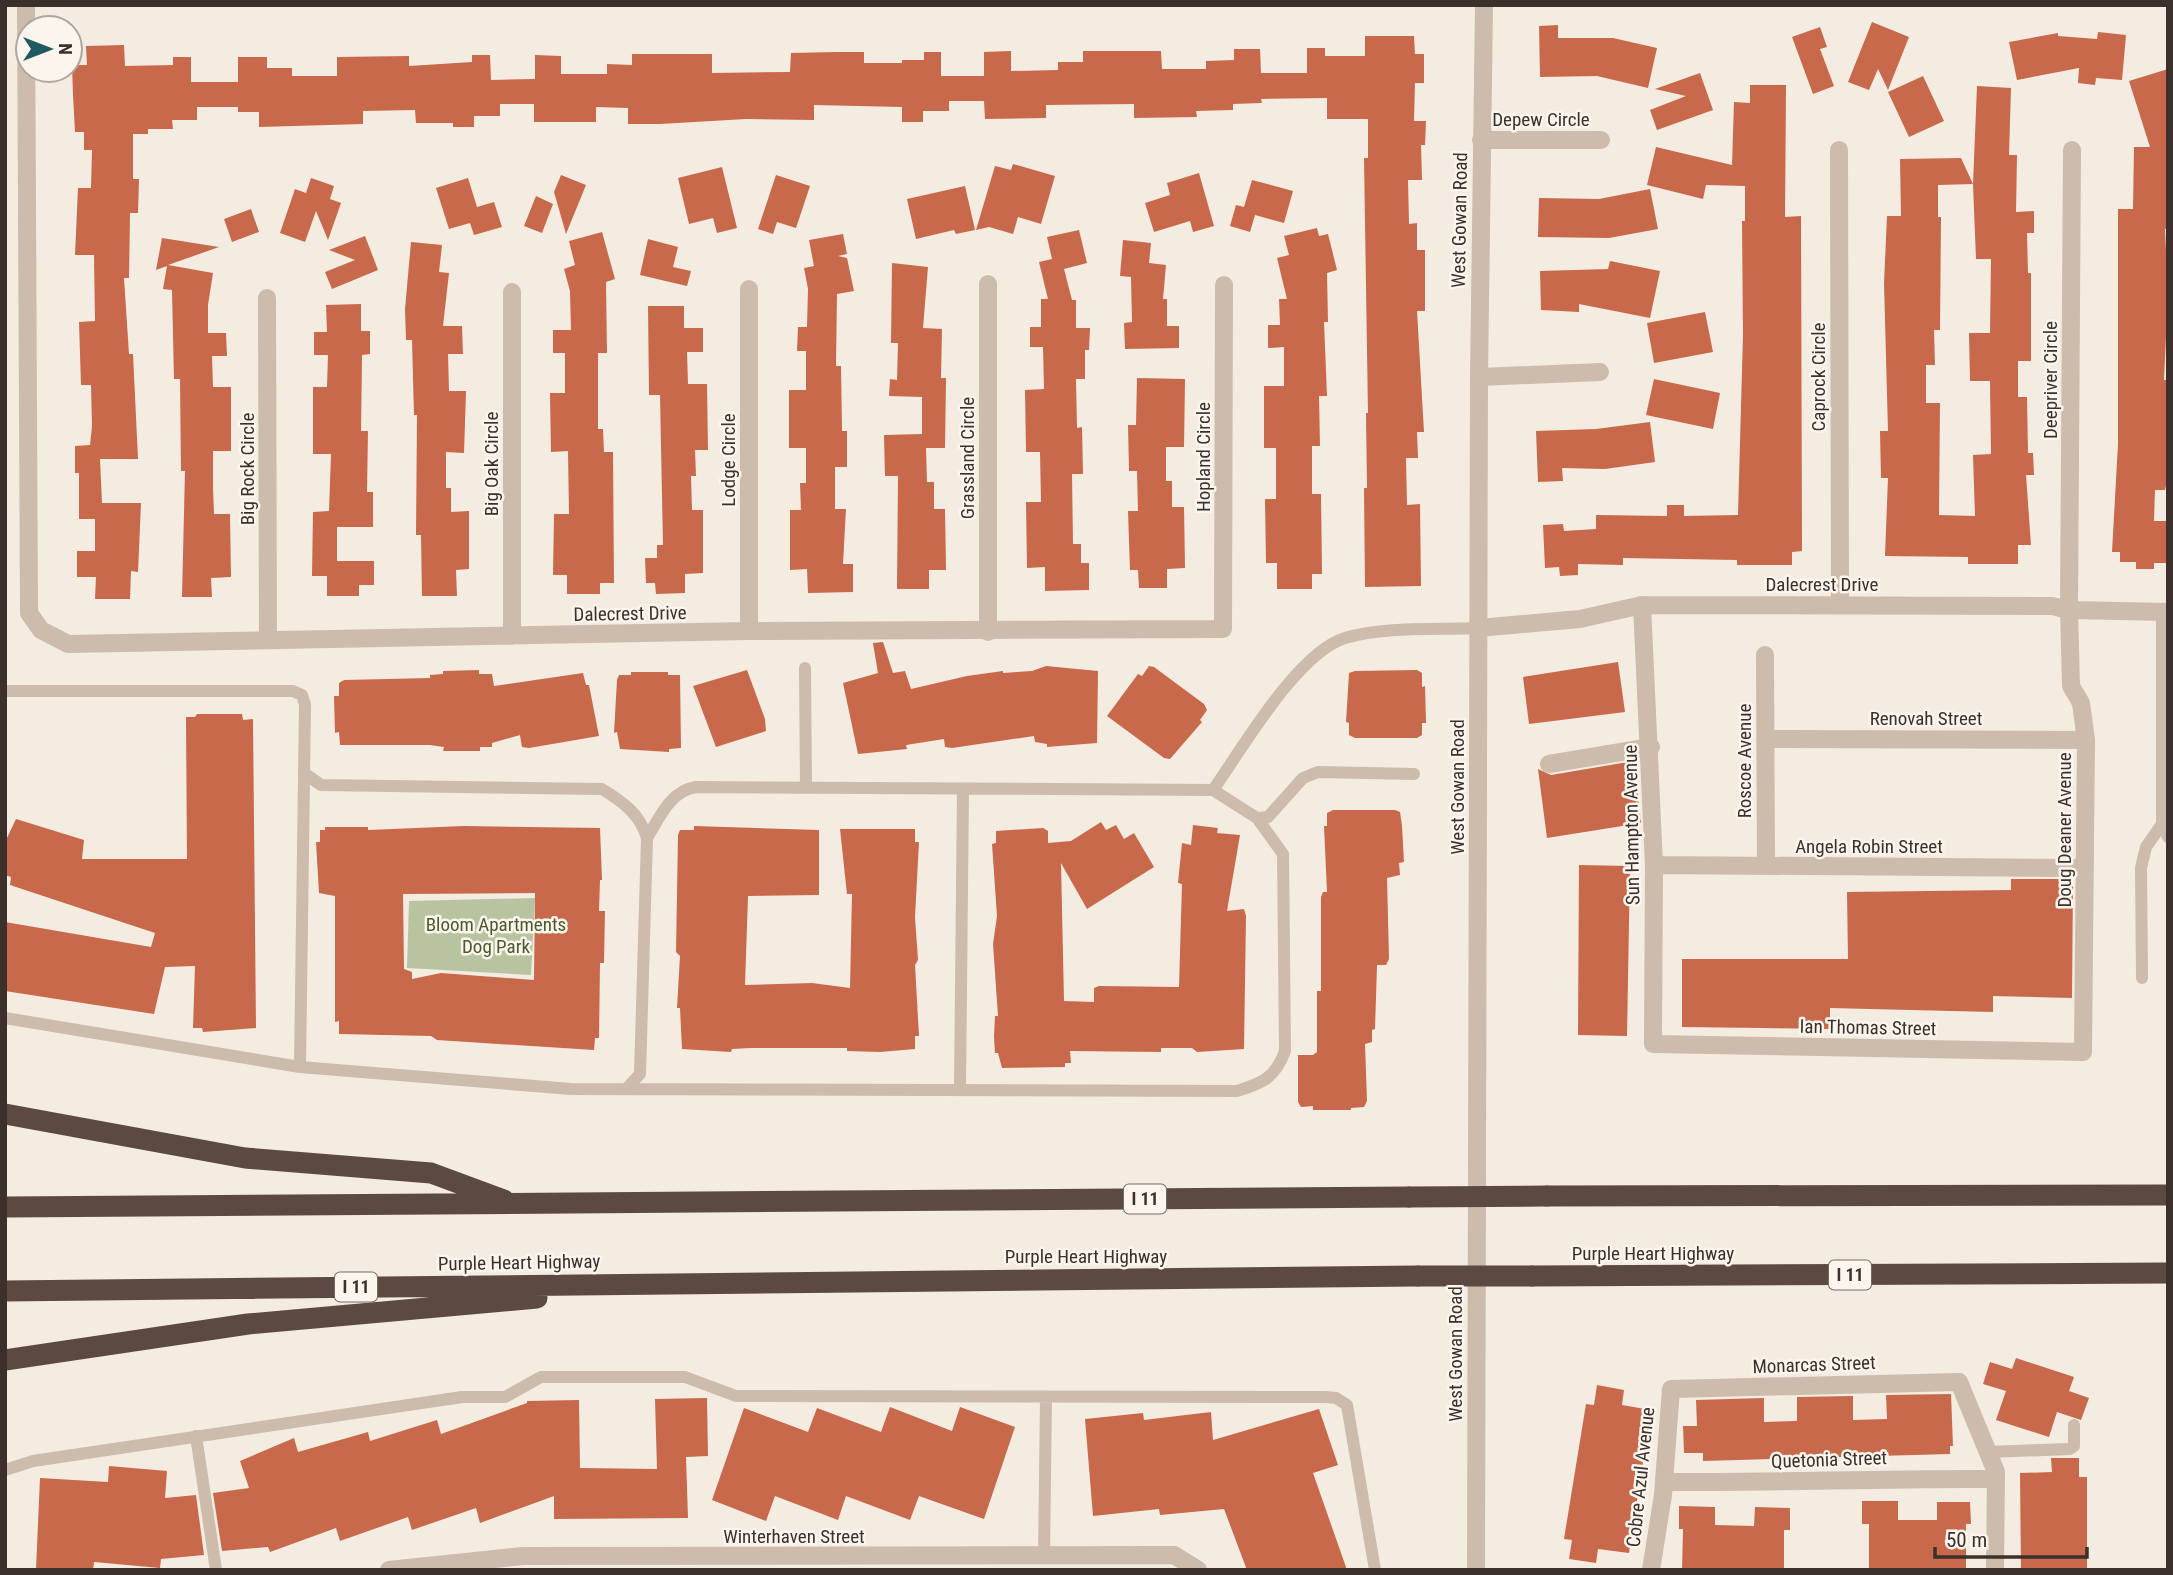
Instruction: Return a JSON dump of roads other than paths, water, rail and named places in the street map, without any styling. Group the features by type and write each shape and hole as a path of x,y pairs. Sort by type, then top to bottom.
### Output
{"highway":[{"path":"5,1114 245,1158 431,1174 519,1205"},
{"name":"I 11","path":"5,1207 1409,1196 2168,1195"},
{"name":"Purple Heart Highway","path":"5,1291 1418,1276 2168,1273"},
{"path":"5,1360 261,1322 706,1283"}],"street":[{"name":"Dalecrest Drive","path":"26,5 29,613 41,630 68,644 748,631 1223,629"},
{"name":"West Gowan Road","path":"1476,1570 1479,377 1484,5"},
{"name":"Depew Circle","path":"1481,140 1601,140"},
{"name":"Caprock Circle","path":"1839,150 1840,605"},
{"name":"Deepriver Circle","path":"2069,610 2072,150"},
{"name":"Grassland Circle","path":"988,284 988,632"},
{"name":"Hopland Circle","path":"1223,629 1224,285"},
{"name":"Lodge Circle","path":"748,631 749,289"},
{"name":"Big Oak Circle","path":"512,292 512,636"},
{"name":"Big Rock Circle","path":"267,298 268,639"},
{"path":"1479,377 1600,372"},
{"name":"Dalecrest Drive","path":"1478,628 1580,619 1642,605 2052,606 2069,610 2165,611"},
{"name":"Sun Hampton Avenue","path":"1642,605 1651,747 1654,865 1653,1044"},
{"name":"Doug Deaner Avenue","path":"2069,610 2071,686 2081,703 2086,740 2083,1052"},
{"name":"Roscoe Avenue","path":"1765,655 1766,866"},
{"name":"Renovah Street","path":"1765,738 2086,740"},
{"path":"1549,764 1651,747"},
{"name":"Angela Robin Street","path":"1654,865 2085,868"},
{"name":"Ian Thomas Street","path":"1653,1044 2083,1052"},
{"name":"Monarcas Street","path":"1671,1389 1959,1382 1987,1452"},
{"name":"Cobre Azul Avenue","path":"1651,1570 1664,1482 1671,1389"},
{"path":"1987,1452 1996,1479 1995,1570"},
{"name":"Quetonia Street","path":"1664,1482 1789,1483 1867,1477 1996,1479"},
{"name":"Winterhaven Street","path":"389,1570 523,1563 1174,1555 1197,1569"}],"lane":[{"path":"2165,611 2162,824 2168,837"},
{"path":"1213,790 1287,684 1323,649 1345,638 1478,628"},
{"path":"806,668 806,788"},
{"path":"5,691 293,691 302,695 305,705 300,1067"},
{"path":"1258,818 1268,817 1303,778 1318,772 1414,774"},
{"path":"304,773 321,785 602,789 621,801 642,821 646,838 640,1074 626,1089"},
{"path":"5,1018 300,1067 571,1089 1237,1091 1266,1083 1278,1070 1285,1051 1283,854 1258,818 1213,790 685,789 671,800 646,838"},
{"path":"960,1090 963,789"},
{"path":"2142,978 2141,868 2146,847 2162,824"},
{"path":"5,1470 33,1461 462,1397 505,1397 541,1377 685,1377 736,1396 1336,1398 1347,1405 1375,1570"},
{"path":"1044,1558 1046,1397"},
{"path":"1987,1452 2070,1449 2074,1446 2074,1425"},
{"path":"196,1437 216,1570"}],"park label":[{"name":"Bloom Apartments Dog Park","path":"496,935"}]}
